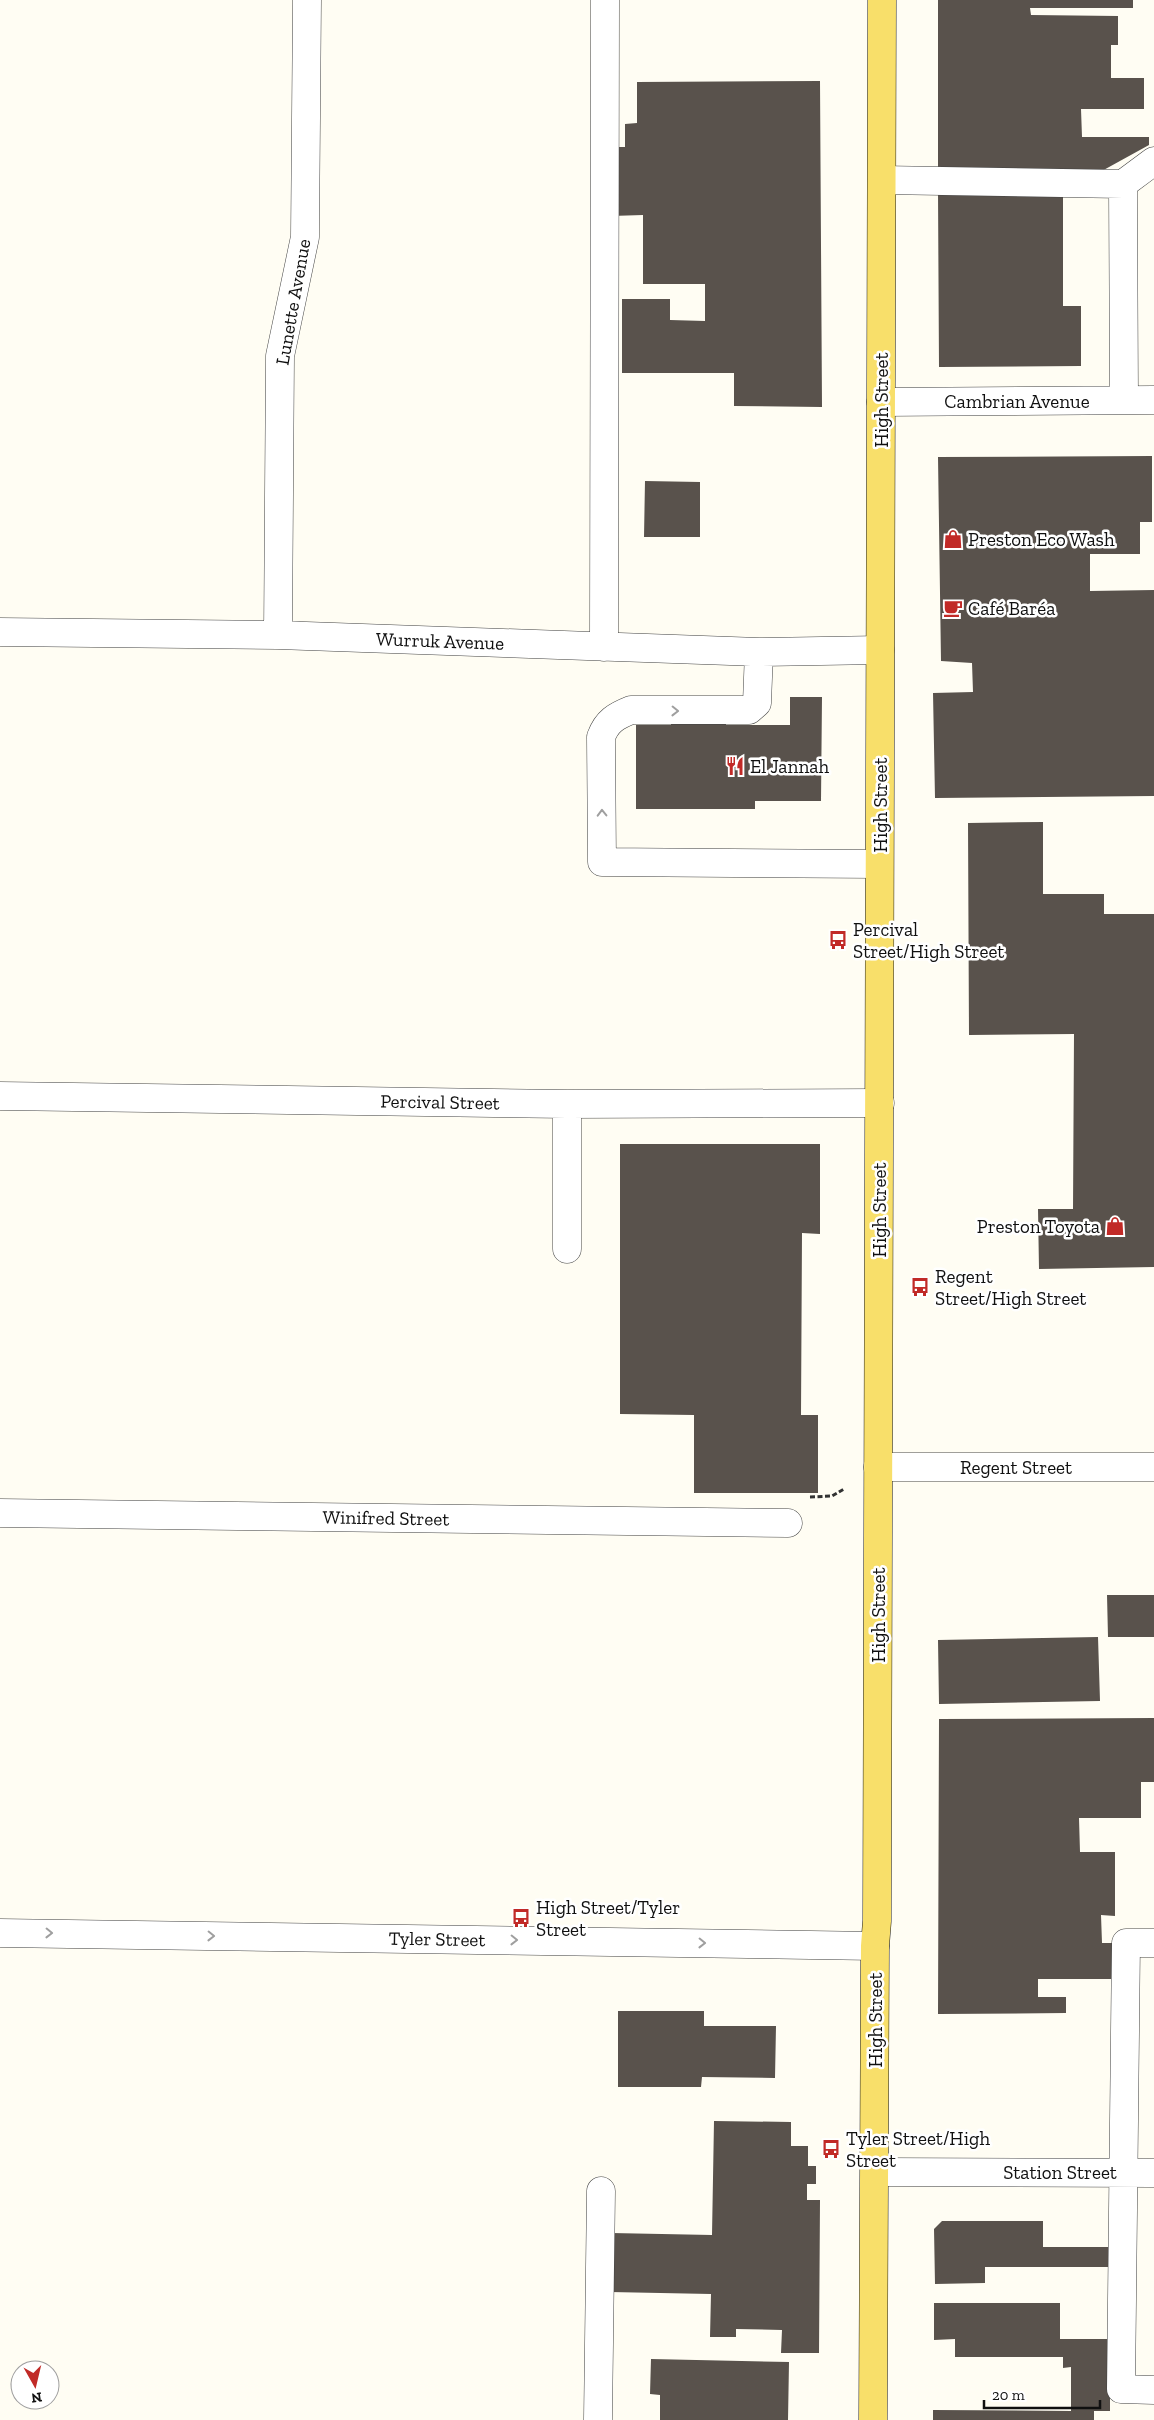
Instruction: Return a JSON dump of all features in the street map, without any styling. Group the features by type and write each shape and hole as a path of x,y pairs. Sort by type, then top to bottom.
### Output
{"main road":[{"name":"High Street","path":"873,2420 875,1946 877,1921 882,0"}],"street":[{"name":"Lunette Avenue","path":"278,635 280,356 305,237 306,0"},
{"path":"604,0 604,647"},
{"path":"882,180 1123,184 1154,160"},
{"path":"1123,184 1124,400"},
{"name":"Cambrian Avenue","path":"881,402 1154,400"},
{"name":"Wurruk Avenue","path":"0,632 278,635 760,652 880,650"},
{"path":"760,652 757,703 749,710 631,710 617,715 608,722 601,737 602,862 879,864"},
{"name":"Percival Street","path":"0,1096 567,1104 880,1103"},
{"path":"567,1104 567,1249"},
{"name":"Regent Street","path":"878,1467 1154,1468"},
{"name":"Winifred Street","path":"0,1514 788,1523"},
{"name":"Tyler Street","path":"0,1933 875,1946"},
{"path":"1154,1943 1126,1943 1121,2389 1154,2390"},
{"name":"Station Street","path":"875,2172 1154,2172"},
{"path":"598,2420 601,2190"}],"path":[{"path":"807,1497 832,1496 878,1467"}],"building":[{"path":"938,0 1133,0 1133,8 1030,8 1031,15 1118,16 1118,45 1111,45 1111,78 1144,78 1144,109 1081,109 1082,137 1149,137 1149,145 1100,172 938,172"},
{"path":"820,81 822,407 734,406 734,373 622,373 622,299 670,299 670,320 705,321 705,284 643,284 643,215 611,216 610,147 625,147 625,124 637,123 637,82"},
{"path":"1063,190 1063,306 1081,306 1081,366 939,367 938,191"},
{"path":"1152,456 1152,522 1140,522 1140,554 1090,554 1090,591 1154,590 1154,796 935,798 933,693 973,692 972,663 941,661 938,457"},
{"path":"645,481 700,482 700,537 644,537"},
{"path":"790,697 822,697 821,801 755,801 755,809 636,809 636,725 671,725 672,698 726,698 726,725 790,725"},
{"path":"1043,822 1043,894 1104,894 1104,914 1154,914 1154,1267 1039,1269 1038,1209 1073,1209 1074,1034 969,1035 968,823"},
{"path":"620,1144 820,1144 820,1234 802,1233 801,1415 818,1415 818,1493 694,1493 694,1415 620,1414"},
{"path":"1107,1595 1154,1595 1154,1637 1108,1637"},
{"path":"1098,1637 1100,1701 939,1704 938,1640"},
{"path":"1154,1718 1154,1782 1141,1782 1141,1818 1079,1818 1080,1852 1115,1852 1115,1916 1101,1915 1102,1943 1112,1943 1112,1979 1038,1979 1038,1997 1066,1997 1066,2013 938,2014 939,1719"},
{"path":"618,2011 704,2011 704,2026 776,2026 775,2078 702,2077 701,2087 618,2087"},
{"path":"714,2121 791,2122 791,2146 808,2146 808,2166 816,2166 816,2184 807,2184 807,2200 820,2200 819,2353 781,2353 782,2330 736,2329 736,2337 710,2337 711,2294 610,2292 611,2233 712,2235"},
{"path":"942,2221 1043,2221 1043,2247 1110,2247 1110,2267 985,2267 985,2283 935,2284 934,2229"},
{"path":"934,2303 1060,2303 1060,2339 1110,2339 1110,2411 1094,2411 1094,2420 933,2420 933,2410 1071,2411 1071,2367 1063,2368 1063,2357 955,2357 955,2339 934,2340"},
{"path":"651,2359 789,2362 788,2420 660,2420 660,2395 650,2394"}],"place":[{"name":"Preston Eco Wash","path":"953,539"},
{"name":"Café Baréa","path":"953,608"},
{"name":"El Jannah","path":"735,766"},
{"name":"Percival Street/High Street","path":"838,940"},
{"name":"Preston Toyota","path":"1115,1226"},
{"name":"Regent Street/High Street","path":"920,1287"},
{"name":"High Street/Tyler Street","path":"521,1918"},
{"name":"Tyler Street/High Street","path":"831,2149"}]}
